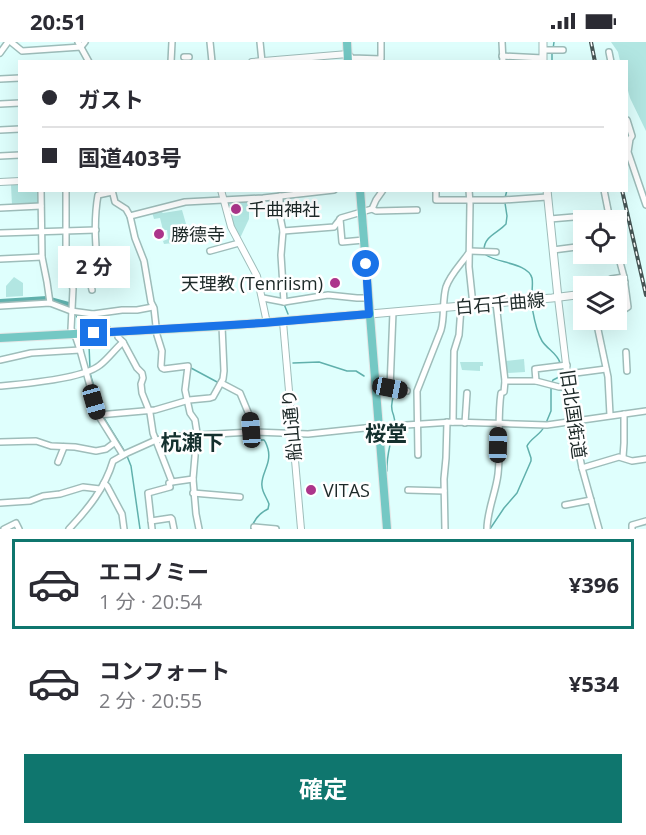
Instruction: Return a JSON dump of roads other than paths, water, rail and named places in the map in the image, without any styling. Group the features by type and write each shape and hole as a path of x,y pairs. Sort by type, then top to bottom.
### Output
{"highway":[{"path":"347,42 348,58"},
{"path":"360,192 387,529"},
{"path":"0,338 222,326 369,314"}],"main road":[{"path":"543,42 547,54"},
{"name":"白石千曲線","path":"369,314 558,298 547,194"},
{"path":"558,298 573,296"}],"street":[{"path":"0,53 9,42 22,51 81,44 88,60"},
{"path":"171,60 172,42"},
{"path":"210,42 212,60"},
{"path":"260,42 262,60"},
{"path":"291,60 381,59 381,42"},
{"path":"502,42 503,59 563,50"},
{"path":"609,52 611,60"},
{"path":"0,79 18,78"},
{"path":"0,104 18,103"},
{"path":"628,123 632,136 628,152 646,205"},
{"path":"0,130 18,129"},
{"path":"0,156 18,155"},
{"path":"0,182 18,181"},
{"path":"41,192 42,257 50,301"},
{"path":"66,192 66,260 73,289 71,329 80,350 98,416 114,443 124,454"},
{"path":"71,280 99,279 95,221 98,195 108,192"},
{"path":"112,192 115,202 126,209 130,216 144,261 162,351 160,366 162,368 188,366 185,390 191,417 195,420 197,435 193,479 199,529"},
{"path":"221,192 231,227 256,273 267,323"},
{"path":"130,216 185,202 315,192"},
{"path":"372,209 382,192"},
{"path":"437,192 436,200 505,200 547,194"},
{"path":"469,192 469,253 473,305"},
{"path":"604,192 608,210"},
{"path":"278,196 283,231 281,255 284,302"},
{"path":"0,208 41,206"},
{"path":"283,231 331,228 340,219 372,209 376,211 417,210"},
{"path":"550,219 573,218"},
{"path":"340,219 342,242 364,240"},
{"path":"0,233 96,230"},
{"path":"210,251 239,243"},
{"path":"553,249 573,247"},
{"path":"418,455 417,391 441,330 447,284 469,253 496,252"},
{"path":"0,259 42,257"},
{"path":"90,280 92,290"},
{"path":"263,298 284,302 328,295 368,298"},
{"name":"旧北国街道","path":"558,298 563,365 568,375 573,422 582,468 599,529"},
{"path":"0,306 50,301 71,311 93,314 153,307"},
{"path":"487,529 497,483 500,402 506,381 496,303"},
{"path":"445,529 446,458 454,351 459,335 461,307"},
{"path":"389,389 393,312"},
{"path":"93,314 94,319 106,326 108,332"},
{"name":"船山通り","path":"283,322 301,529"},
{"path":"98,416 155,410 187,400 213,397 221,383 224,371 222,326"},
{"path":"598,330 608,377 610,415"},
{"path":"118,332 118,337 142,373 142,393 172,482"},
{"path":"0,386 86,373 100,365 123,342"},
{"path":"0,360 31,353 80,350"},
{"path":"626,352 627,371"},
{"path":"536,381 535,369 563,365"},
{"path":"568,375 606,369"},
{"path":"506,381 536,381 569,387"},
{"path":"221,383 240,393 250,417 251,432"},
{"path":"375,386 407,391"},
{"path":"465,423 467,393"},
{"path":"69,529 93,502 113,461 156,440 181,436 251,432 316,434 450,422 544,425 646,411"},
{"path":"623,457 624,414"},
{"path":"0,442 36,441 51,446 96,451 106,449 114,443"},
{"path":"57,462 64,447"},
{"path":"582,468 620,457 632,461 646,459"},
{"path":"172,482 193,479"},
{"path":"152,529 148,493 170,487 169,483 172,482"},
{"path":"104,483 122,514 124,529"},
{"path":"0,503 30,501 83,487 100,489"},
{"path":"408,490 444,491"},
{"path":"194,493 240,497"},
{"path":"565,505 591,500"},
{"path":"152,521 171,518 174,529"},
{"path":"632,529 632,525 646,521"},
{"path":"4,529 16,523 19,529"},
{"path":"254,527 276,529"}],"waterway":[{"path":"553,49 554,42"},
{"path":"552,53 552,60"},
{"path":"505,198 506,192"},
{"path":"484,250 486,241 506,224 505,203"},
{"path":"279,245 280,228"},
{"path":"486,255 525,269 532,278 532,293"},
{"path":"0,303 47,300 69,306"},
{"path":"284,304 288,314"},
{"path":"532,307 540,337 560,363"},
{"path":"76,315 83,327"},
{"path":"87,340 90,369"},
{"path":"293,363 319,362 347,371 356,371 364,376"},
{"path":"191,368 219,383"},
{"path":"552,382 561,376 561,368"},
{"path":"90,373 101,411"},
{"path":"546,423 551,411 551,386"},
{"path":"390,390 393,396 394,424"},
{"path":"104,418 125,452"},
{"path":"490,529 517,493 531,461 527,446 544,427"},
{"path":"387,471 393,429"},
{"path":"251,529 257,517 268,509 269,504 262,482 268,460 268,449 264,440 254,440"},
{"path":"127,456 131,466 140,529"}],"railway":[{"path":"591,42 595,60"},
{"path":"622,192 646,295"}],"place":[{"name":"千曲神社","path":"236,209"},
{"name":"勝德寺","path":"159,234"},
{"name":"天理教 (Tenriism)","path":"335,283"},
{"name":"VITAS","path":"311,490"}],"district":[{"name":"桜堂","path":"386,433"},
{"name":"杭瀬下","path":"192,442"}]}
